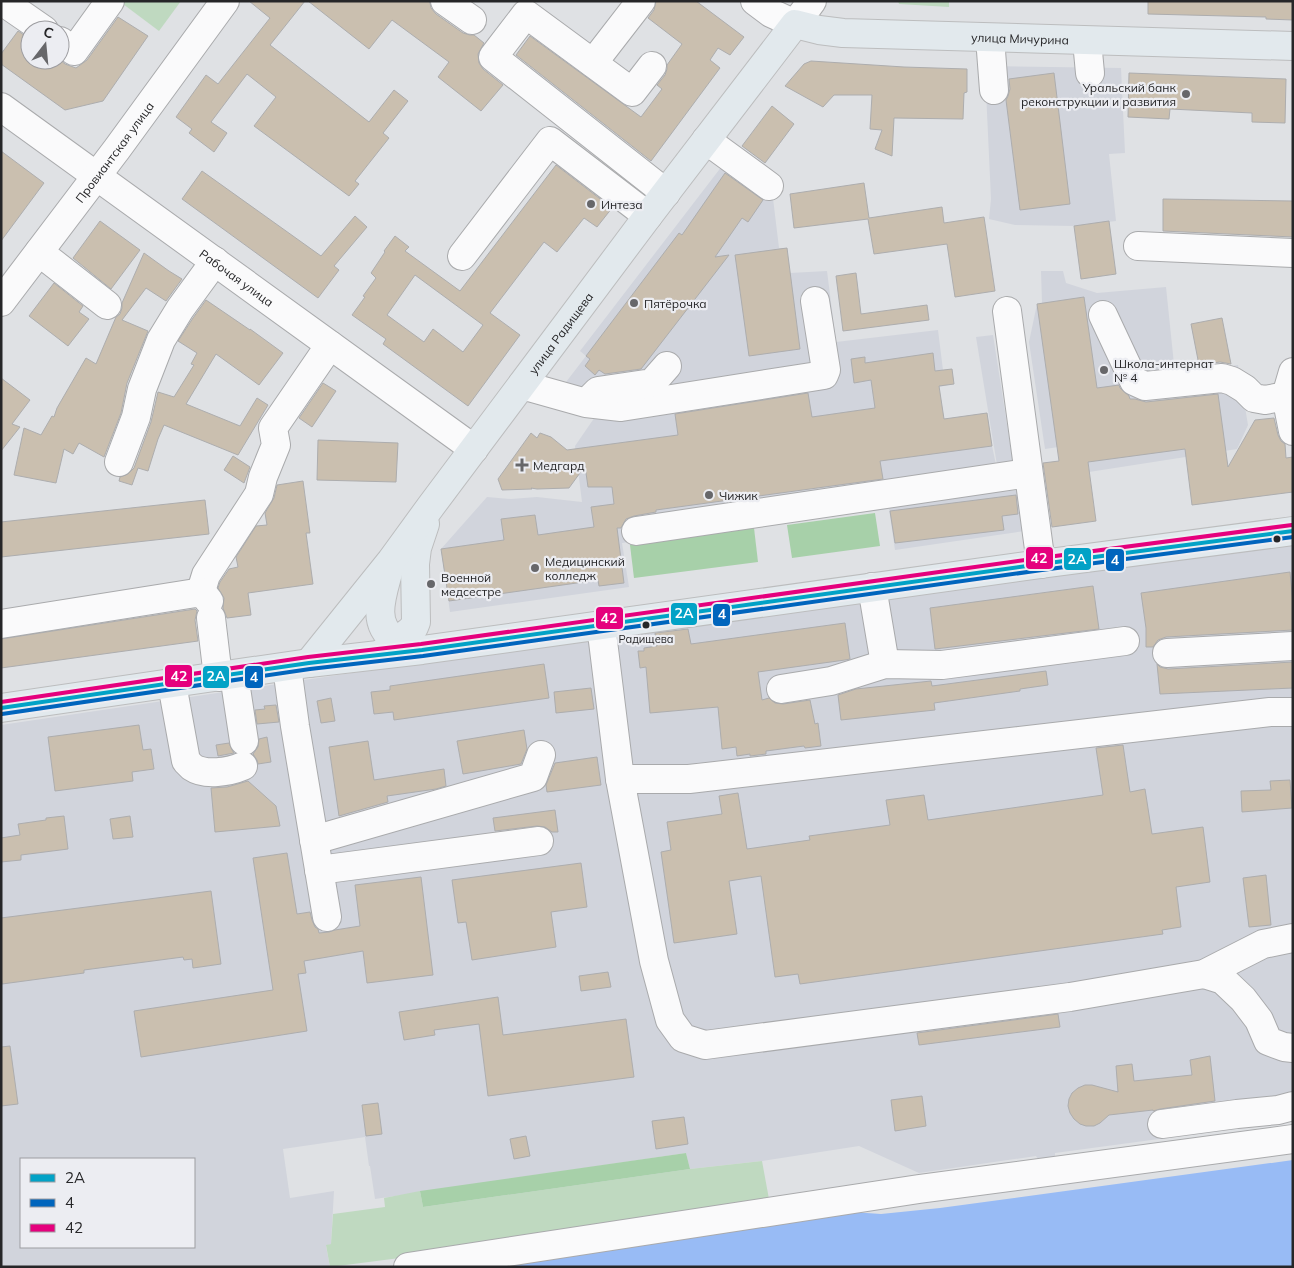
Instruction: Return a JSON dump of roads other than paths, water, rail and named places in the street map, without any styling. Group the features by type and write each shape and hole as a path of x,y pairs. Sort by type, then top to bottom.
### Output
{"main road":[{"name":"улица Мичурина","path":"794,24 843,33 1293,46"},
{"name":"улица Радищева","path":"298,665 391,561 648,216 794,24"},
{"path":"396,649 416,622 415,564 417,548 431,506"},
{"path":"1,708 226,676 396,649 601,624 1293,531"},
{"path":"391,561 380,605 380,616 384,628 396,649"}],"street":[{"path":"70,48 74,51 110,1"},
{"name":"Провиантская улица","path":"1,302 123,141 225,1"},
{"path":"445,1 472,20"},
{"path":"593,63 641,1"},
{"name":"улица Мичурина","path":"755,1 771,13 794,24"},
{"name":"улица Радищева","path":"794,24 812,1"},
{"path":"6,13 22,20"},
{"path":"652,66 632,92 526,14 493,57 666,193"},
{"path":"990,38 994,90"},
{"path":"1087,41 1090,73"},
{"name":"Рабочая улица","path":"1,107 474,449"},
{"path":"706,140 769,186"},
{"path":"462,256 550,142 648,216"},
{"path":"1138,246 1293,253"},
{"path":"39,252 108,305"},
{"path":"119,462 136,417 142,389 161,340 180,309 215,261"},
{"path":"522,385 586,403 621,407 824,376 826,370 815,302"},
{"path":"1007,311 1041,564"},
{"path":"1103,315 1134,381 1145,386 1222,378 1232,381 1245,389 1254,398 1265,400 1290,384 1293,431"},
{"path":"172,684 186,761 192,767 205,772 235,770 244,753 207,603 206,575 259,494 263,477 276,445 273,428 330,345"},
{"path":"586,403 598,391 652,383 667,366"},
{"path":"636,531 1028,473"},
{"path":"872,587 885,664"},
{"path":"1,624 207,603"},
{"path":"601,624 620,778 654,961 670,1020 683,1038 705,1045 1070,997 1204,974 1263,944 1293,938"},
{"path":"781,689 831,681 885,664 942,665 1125,641"},
{"path":"1167,653 1293,646"},
{"path":"298,665 295,726 327,917"},
{"path":"620,778 689,779 1270,712 1293,712"},
{"path":"314,840 533,777 541,755"},
{"path":"319,870 539,841"},
{"path":"1204,974 1223,980 1243,999 1259,1020 1268,1041 1293,1048"},
{"path":"1162,1124 1278,1110 1293,1106"},
{"path":"408,1267 919,1189 1293,1139"}],"water":[{"path":"1293,1160 1293,1267 486,1267 852,1212 881,1214 940,1208"}],"place":[{"name":"Уральский банк реконструкции и развития","path":"1186,94"},
{"name":"Интеза","path":"591,204"},
{"name":"Пятёрочка","path":"634,303"},
{"name":"Школа-интернат № 4","path":"1104,370"},
{"name":"Медгард","path":"522,465"},
{"name":"Чижик","path":"709,495"},
{"name":"Медицинский колледж","path":"535,568"},
{"name":"Военной медсестре","path":"431,584"},
{"name":"Радищева","path":"646,625"}]}
